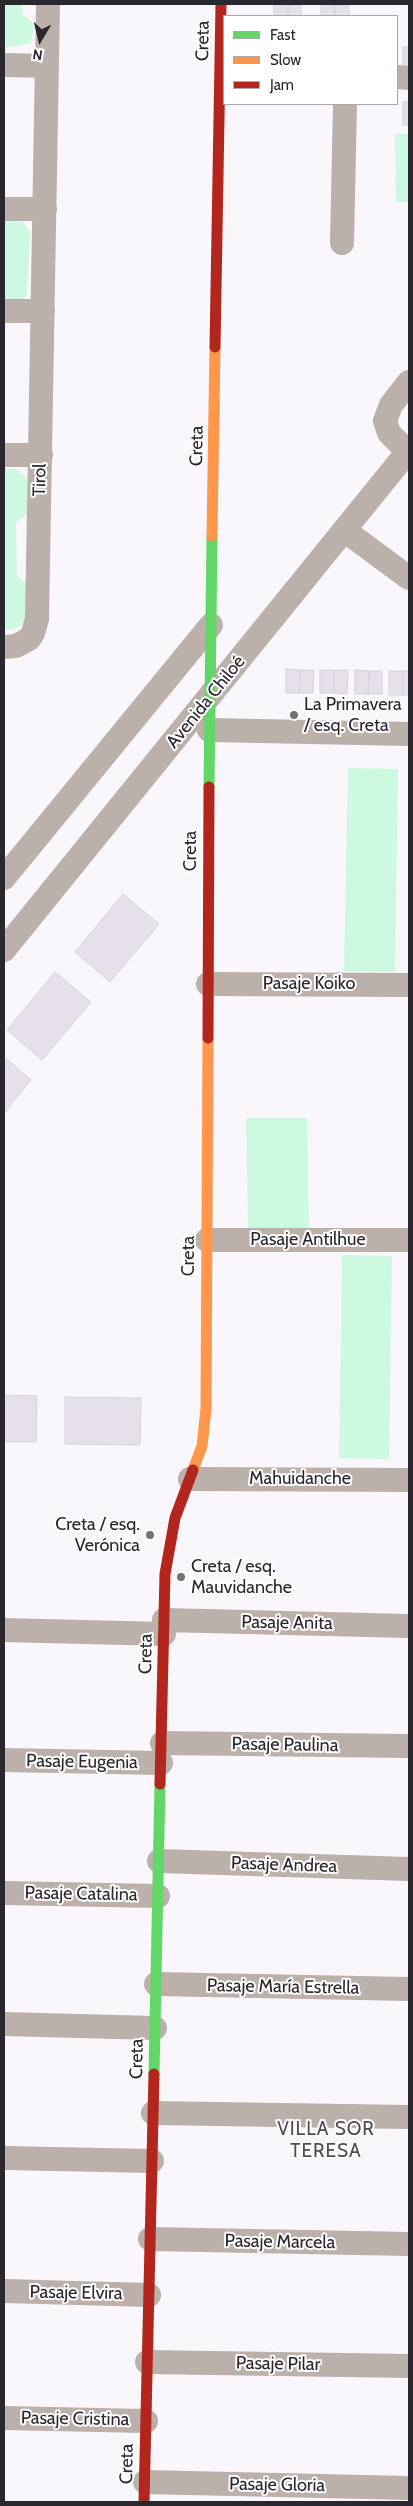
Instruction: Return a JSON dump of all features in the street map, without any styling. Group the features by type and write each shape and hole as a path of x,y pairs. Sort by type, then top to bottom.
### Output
{"street":[{"name":"Tirol","path":"13,645 34,633 37,619 48,4"},
{"name":"Creta","path":"144,2492 165,1574 170,1534 202,1446 205,1427 209,730 222,74 220,4"},
{"path":"4,65 47,66"},
{"path":"342,243 345,105"},
{"path":"4,209 45,208"},
{"path":"4,311 43,311"},
{"name":"Avenida Chiloé","path":"4,950 344,530 405,461 388,433 385,421 391,405 409,382"},
{"path":"4,455 41,455"},
{"path":"344,530 409,578"},
{"path":"4,878 211,625"},
{"path":"209,730 409,734"},
{"name":"Pasaje Koiko","path":"208,984 409,984"},
{"name":"Pasaje Antilhue","path":"207,1240 409,1240"},
{"name":"Mahuidanche","path":"190,1479 409,1480"},
{"name":"Pasaje Anita","path":"4,1630 409,1626"},
{"name":"Pasaje Paulina","path":"161,1753 409,1746"},
{"name":"Pasaje Eugenia","path":"4,1760 161,1753"},
{"name":"Pasaje Andrea","path":"159,1861 409,1869"},
{"name":"Pasaje Catalina","path":"4,1893 158,1896"},
{"name":"Pasaje María Estrella","path":"156,1984 409,1989"},
{"path":"4,2024 155,2028"},
{"path":"153,2113 409,2117"},
{"path":"4,2158 152,2161"},
{"name":"Pasaje Marcela","path":"150,2239 409,2244"},
{"name":"Pasaje Elvira","path":"4,2291 149,2295"},
{"name":"Pasaje Pilar","path":"147,2362 409,2366"},
{"name":"Pasaje Cristina","path":"4,2418 146,2421"},
{"name":"Pasaje Gloria","path":"144,2492 409,2488"}],"green space":[{"path":"4,4 22,4 22,13 34,24 33,35 29,43 4,47"},
{"path":"395,134 409,134 409,202 396,202"},
{"path":"4,220 23,222 30,233 27,292 26,297 19,302 4,301"},
{"path":"4,469 16,469 27,478 28,513 16,523 17,576 28,584 27,617 23,624 13,630 4,629"},
{"path":"348,768 398,769 395,972 344,971"},
{"path":"246,1118 307,1118 309,1228 248,1229"},
{"path":"342,1255 392,1256 389,1459 339,1458"}],"building":[{"path":"274,4 288,5 288,15 274,15"},
{"path":"288,5 301,5 301,15 288,15"},
{"path":"321,5 335,5 335,15 321,15"},
{"path":"335,5 349,6 349,15 335,15"},
{"path":"403,47 409,47 409,70 403,70"},
{"path":"403,102 409,102 409,125 403,125"},
{"path":"286,669 300,670 299,693 286,693"},
{"path":"300,670 314,670 313,693 299,693"},
{"path":"320,670 334,670 334,693 320,693"},
{"path":"334,670 348,670 347,694 334,693"},
{"path":"355,670 369,671 368,694 355,694"},
{"path":"369,671 382,671 382,694 368,694"},
{"path":"389,671 403,671 403,695 389,695"},
{"path":"403,671 409,671 409,695 403,695"},
{"path":"123,894 159,924 110,982 75,952"},
{"path":"55,972 91,1002 42,1060 7,1030"},
{"path":"4,1057 31,1080 4,1113"},
{"path":"4,1395 37,1396 36,1442 4,1442"},
{"path":"65,1397 141,1398 140,1445 65,1444"}],"traffic: fast":[{"path":"209,787 212,536"},
{"path":"154,2074 160,1784"}],"traffic: slow":[{"path":"212,536 215,347"},
{"path":"193,1470 202,1446 206,1409 208,1038"}],"traffic: jam":[{"path":"215,347 221,4"},
{"path":"208,1038 209,787"},
{"path":"160,1784 165,1574 175,1518 193,1470"},
{"path":"144,2502 154,2074"}],"place":[{"name":"La Primavera / esq. Creta","path":"294,715"},
{"name":"Creta / esq. Verónica","path":"150,1535"},
{"name":"Creta / esq. Mauvidanche","path":"181,1577"}],"district":[{"name":"VILLA SOR TERESA","path":"326,2140"}]}
